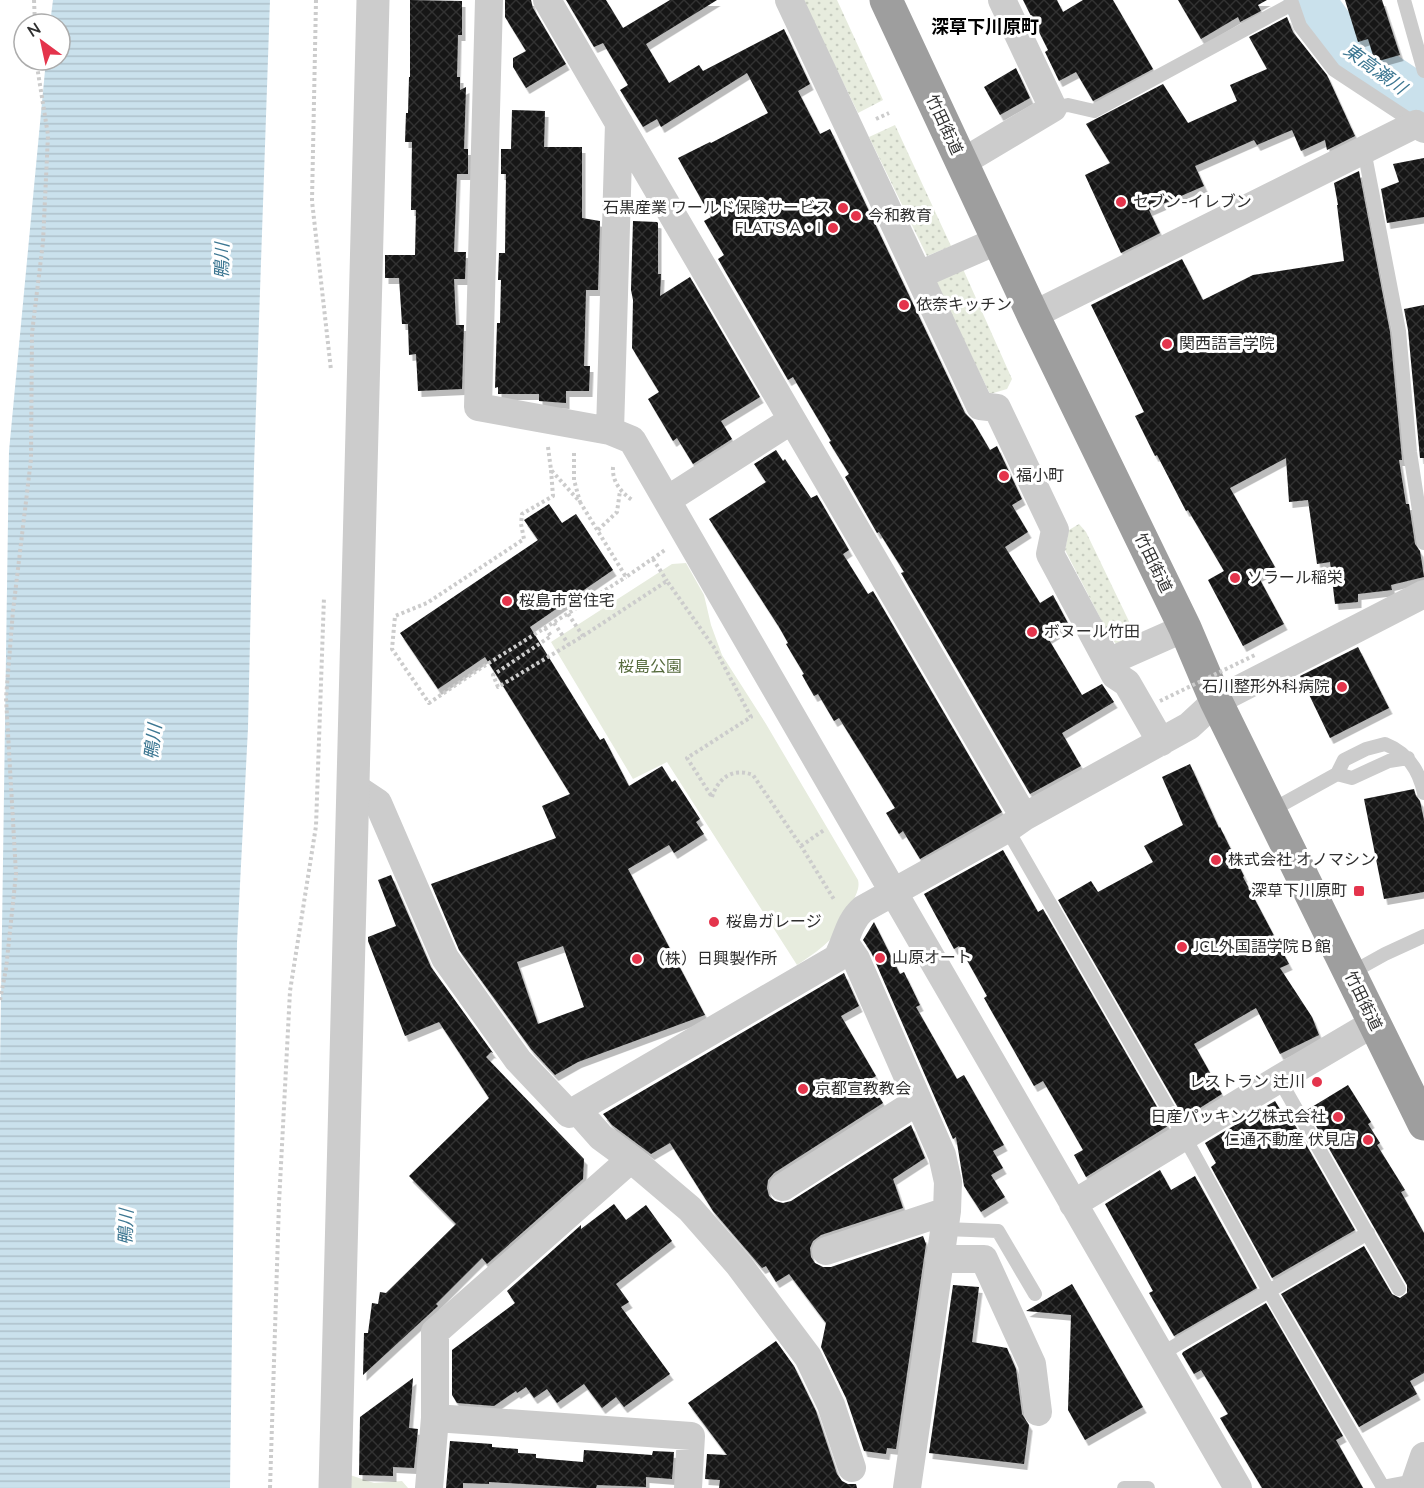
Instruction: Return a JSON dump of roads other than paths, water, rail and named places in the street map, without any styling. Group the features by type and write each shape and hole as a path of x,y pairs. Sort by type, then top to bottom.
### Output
{"highway":[{"name":"竹田街道","path":"886,0 1033,315 1185,628 1216,702 1424,1124"}],"street":[{"path":"335,1488 373,0"},
{"path":"489,0 478,407 610,431 632,440 1238,1488"},
{"path":"547,0 792,420 1016,823"},
{"path":"789,0 980,406 997,408 1055,530 1050,554 1115,675 1127,683 1161,742"},
{"path":"962,163 1053,108 1002,0"},
{"path":"610,431 619,123"},
{"path":"1033,315 1364,150 1420,126"},
{"path":"919,275 999,240"},
{"path":"667,500 792,420"},
{"path":"354,787 378,802 445,958 518,1060 569,1114 837,958 845,943 852,918 863,909 1189,726 1216,702 1424,594"},
{"path":"1108,662 1185,628"},
{"path":"845,943 856,959 942,1155 948,1182 945,1220 907,1488"},
{"path":"1073,1204 1374,1023"},
{"path":"783,1187 918,1101"},
{"path":"577,1110 601,1137 690,1209 739,1265 808,1357 831,1405 852,1468"},
{"path":"429,1488 435,1418 435,1332 631,1159"},
{"path":"826,1251 945,1220"},
{"path":"939,1259 984,1259 1032,1364 1038,1412"},
{"path":"435,1418 691,1436 688,1488"}],"lane":[{"path":"1404,0 1424,71"},
{"path":"1053,108 1068,105 1094,111 1292,2 1300,26 1334,70 1420,126"},
{"path":"1364,150 1399,331 1410,452 1424,543"},
{"path":"1270,811 1337,774 1344,760 1366,749 1385,744 1394,747 1408,758 1421,777 1424,793"},
{"path":"1337,774 1352,778 1389,761 1408,758"},
{"path":"1016,823 1269,1291 1383,1487 1417,1475"},
{"path":"1349,974 1424,936"},
{"path":"1279,1079 1399,1289"},
{"path":"945,1220 998,1231 1035,1294"},
{"path":"1161,1354 1368,1233"},
{"path":"1124,1488 1148,1488"}],"water":[{"name":"鴨川","path":"53,0 270,0 254,466 248,728 237,943 230,1488 0,1488 0,1066 9,451 45,72 72,72 72,12 52,12"}],"waterway":[{"name":"東高瀬川","path":"1309,0 1345,51 1424,104"}],"place":[{"name":"セブン-イレブン","path":"1121,202"},
{"name":"石黒産業 ワールド保険サービス","path":"843,208"},
{"name":"今和教育","path":"856,216"},
{"name":"FLAT'S A・I","path":"833,228"},
{"name":"依奈キッチン","path":"904,305"},
{"name":"関西語言学院","path":"1167,344"},
{"name":"福小町","path":"1004,476"},
{"name":"ソラール稲栄","path":"1235,578"},
{"name":"桜島市営住宅","path":"507,601"},
{"name":"ボヌール竹田","path":"1032,632"},
{"name":"石川整形外科病院","path":"1342,687"},
{"name":"株式会社 オノマシン","path":"1216,860"},
{"name":"深草下川原町","path":"1359,891"},
{"name":"桜島ガレージ","path":"714,922"},
{"name":"JCL外国語学院Ｂ館","path":"1182,947"},
{"name":"山原オート","path":"880,958"},
{"name":"（株）日興製作所","path":"637,959"},
{"name":"レストラン 辻川","path":"1317,1082"},
{"name":"京都宣教教会","path":"803,1089"},
{"name":"日産パッキング株式会社","path":"1338,1117"},
{"name":"仁通不動産 伏見店","path":"1368,1140"}],"district":[{"name":"深草下川原町","path":"985,27"}],"park label":[{"name":"桜島公園","path":"650,667"}]}
